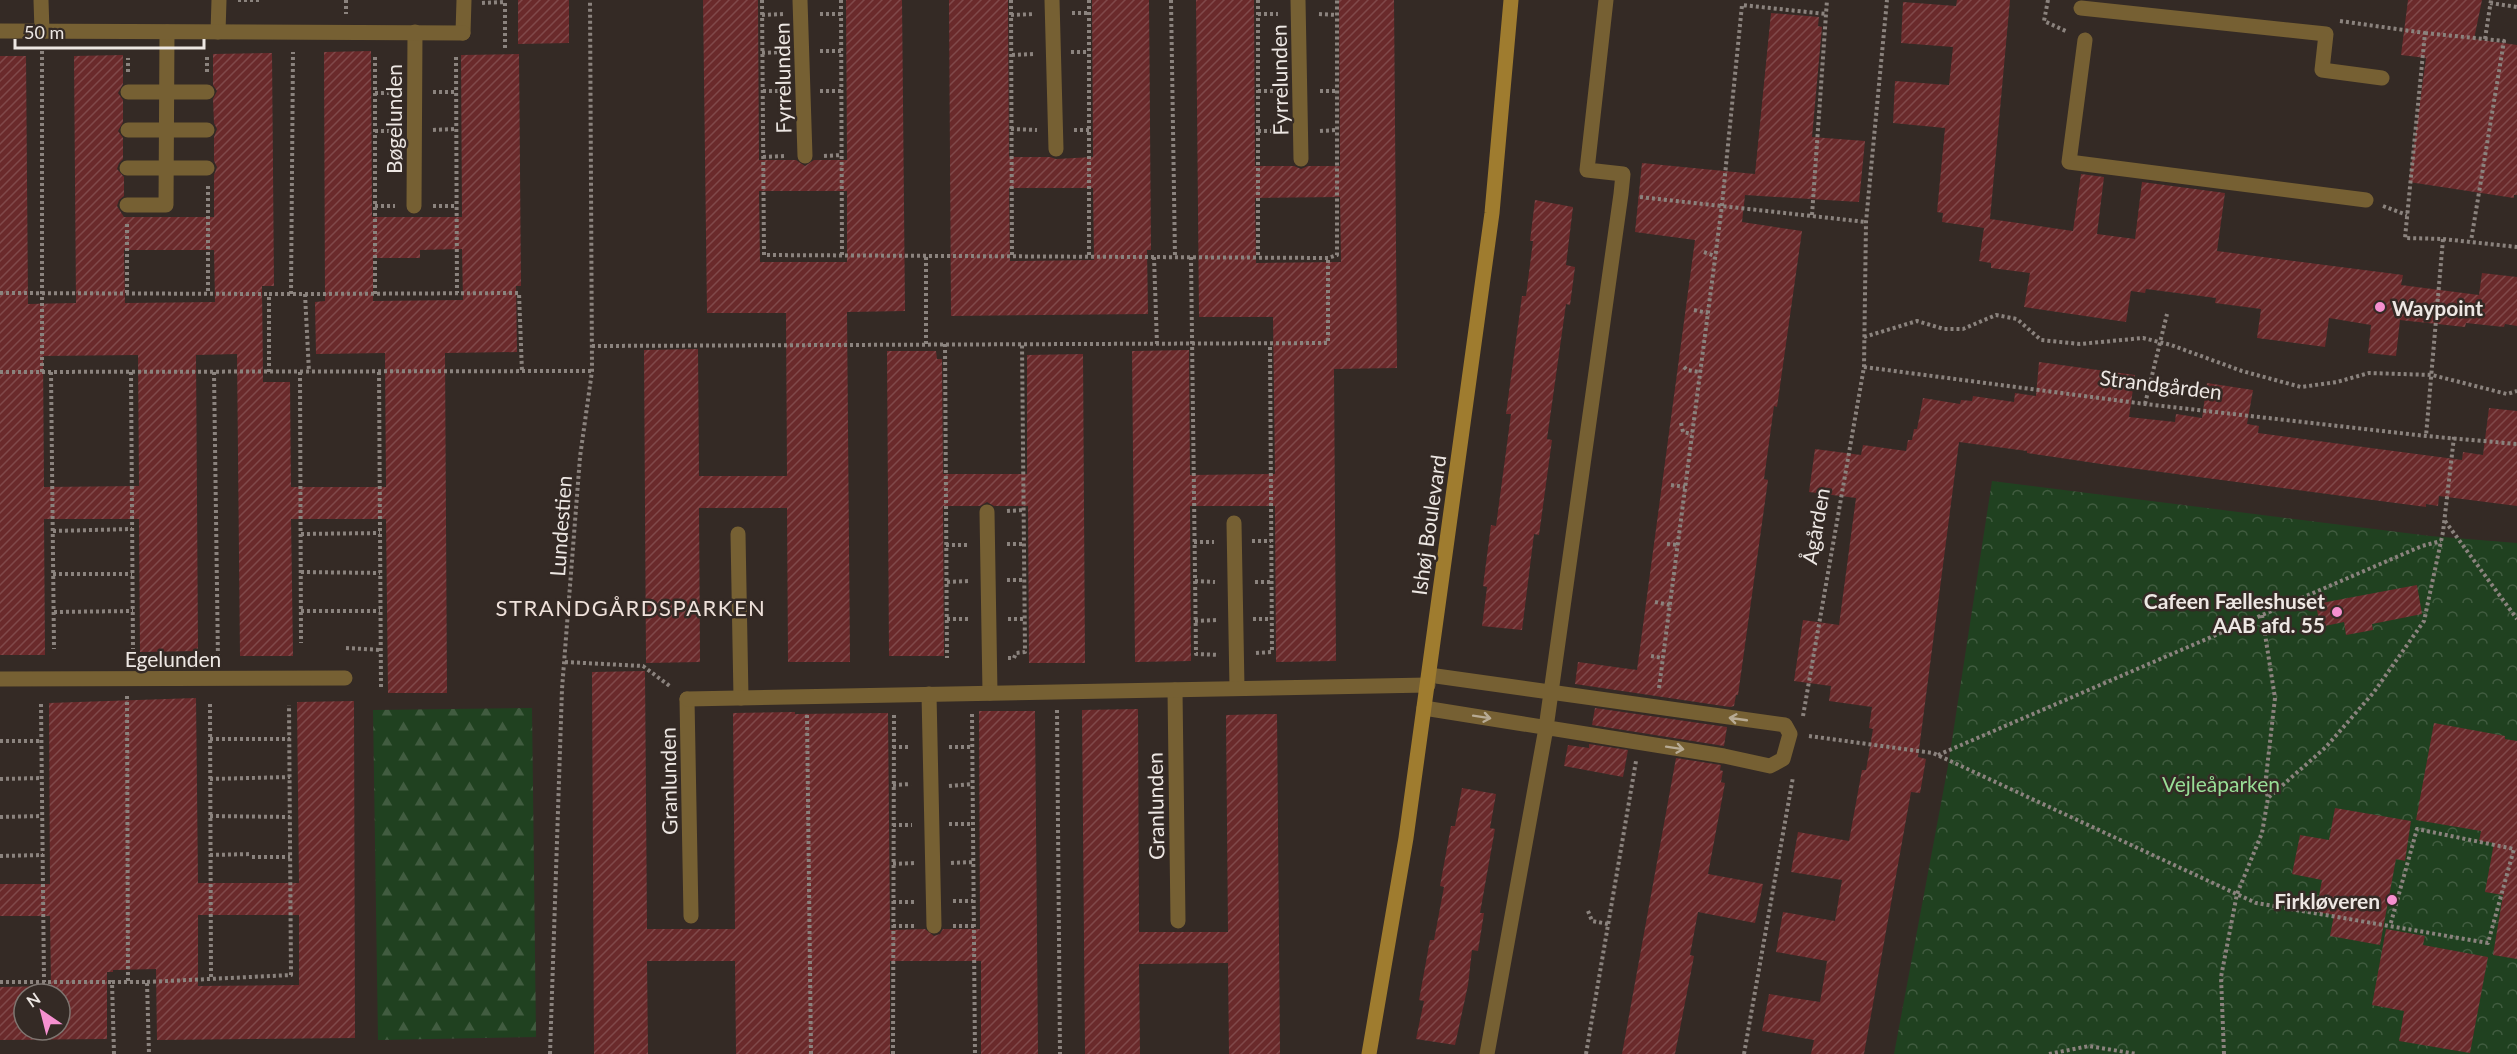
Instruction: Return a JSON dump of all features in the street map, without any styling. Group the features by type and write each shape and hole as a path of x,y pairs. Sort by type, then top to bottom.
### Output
{"street":[{"path":"41,0 42,31"},
{"path":"218,32 219,0"},
{"path":"0,31 463,33 464,0"},
{"name":"Fyrrelunden","path":"800,0 805,156"},
{"path":"1052,0 1056,149"},
{"name":"Fyrrelunden","path":"1298,0 1301,159"},
{"name":"Ishøj Boulevard","path":"1369,1054 1406,838 1492,213 1511,0"},
{"path":"1487,1054 1546,728 1621,194 1623,174 1587,170 1606,0"},
{"path":"2080,8 2326,34 2322,70 2382,78"},
{"path":"127,205 166,205 167,32"},
{"name":"Bøgelunden","path":"414,206 415,32"},
{"path":"2085,40 2069,162 2366,200"},
{"path":"128,92 207,92"},
{"path":"128,130 207,130"},
{"path":"127,168 207,168"},
{"path":"987,512 990,693"},
{"path":"1234,523 1237,688"},
{"path":"738,534 741,698"},
{"name":"Egelunden","path":"0,680 345,678"},
{"path":"1424,708 1639,742 1770,766 1783,759 1790,734 1785,725 1551,692 1428,680"},
{"name":"Granlunden","path":"691,916 687,699 1175,690 1428,680"},
{"name":"Granlunden","path":"1175,690 1178,921"},
{"path":"929,694 934,926"}],"path":[{"path":"229,0 260,0"},
{"path":"505,0 505,48"},
{"name":"Lundestien","path":"550,1054 565,662 580,458 592,371 590,0"},
{"path":"762,0 764,255 1258,258 1328,258 1337,255 1337,0"},
{"path":"841,0 842,256"},
{"path":"1011,0 1012,256"},
{"path":"1089,0 1089,257"},
{"path":"1171,0 1175,257"},
{"path":"1258,0 1258,258"},
{"path":"1812,215 1827,0"},
{"name":"Ågården","path":"1802,723 1864,368 1866,222 1887,0"},
{"path":"2048,0 2044,21 2085,40"},
{"path":"2485,39 2491,1 2517,7"},
{"path":"1657,706 1722,205 1742,5 1826,14"},
{"path":"2326,34 2328,19 2425,33 2504,41 2471,241"},
{"path":"42,31 42,372"},
{"path":"291,294 293,32"},
{"path":"2425,33 2405,238 2517,246"},
{"path":"375,57 375,294"},
{"path":"456,57 457,293"},
{"path":"1621,194 1866,222"},
{"path":"2426,436 2443,239"},
{"path":"1704,252 1715,256"},
{"path":"926,256 926,345"},
{"path":"1154,257 1157,344"},
{"path":"1191,257 1196,654 1236,655 1272,652 1270,344"},
{"path":"592,346 1328,343 1328,258"},
{"path":"0,293 519,293 522,372"},
{"path":"269,294 269,372"},
{"path":"305,294 309,372"},
{"path":"1694,310 1708,313"},
{"path":"2145,404 2167,314"},
{"path":"1864,337 1917,321 1944,329 1963,328 1996,315 2017,320 2041,340 2080,344 2143,338 2161,342 2242,371 2301,387 2337,382 2369,373 2432,375 2507,394 2517,391"},
{"path":"945,344 947,658"},
{"path":"989,657 1014,658 1016,653 1025,652 1022,344"},
{"path":"1684,367 1687,370 1700,372"},
{"name":"Strandgården","path":"1864,368 2145,404 2517,444"},
{"path":"0,372 592,371"},
{"path":"51,372 54,649"},
{"path":"131,372 133,649"},
{"path":"214,372 218,679"},
{"path":"300,372 301,643"},
{"path":"379,372 381,688"},
{"path":"1682,423 1683,432 1692,434"},
{"path":"2268,798 2326,747 2374,692 2424,621 2441,541 2454,437"},
{"path":"1671,485 1685,487"},
{"path":"2444,521 2517,620"},
{"path":"52,531 132,529"},
{"path":"301,534 380,533"},
{"path":"1938,756 2422,546 2441,541"},
{"path":"1667,544 1678,545"},
{"path":"301,572 380,573"},
{"path":"53,574 132,574"},
{"path":"1655,602 1670,605"},
{"path":"54,612 133,611"},
{"path":"301,611 380,611"},
{"path":"2224,1054 2221,977 2237,894 2262,833 2268,798 2265,786 2275,698 2262,615"},
{"path":"346,648 381,650"},
{"path":"1651,656 1662,658"},
{"path":"565,662 643,666 687,699"},
{"path":"127,679 128,983"},
{"path":"1057,692 1060,1054"},
{"path":"807,696 811,1054"},
{"path":"41,704 44,982"},
{"path":"210,704 211,979"},
{"path":"72,982 128,983 291,975 289,705"},
{"path":"893,1054 894,714"},
{"path":"972,714 975,1054"},
{"path":"1800,735 1938,756 2256,903 2488,943 2515,850 2416,829 2390,926"},
{"path":"210,739 290,739"},
{"path":"0,741 41,741"},
{"path":"1586,1054 1639,742"},
{"path":"1744,1054 1795,766"},
{"path":"210,778 290,777"},
{"path":"0,779 42,778"},
{"path":"0,817 42,816"},
{"path":"210,816 290,817"},
{"path":"0,856 43,855"},
{"path":"210,855 290,857"},
{"path":"1588,912 1592,921 1608,924"},
{"path":"112,982 114,1054"},
{"path":"147,982 149,1054"},
{"path":"2049,1054 2089,1046 2137,1054"}],"green space":[{"name":"Vejleåparken","path":"1992,481 2430,536 2517,543 2517,1054 1894,1054 1948,766"},
{"path":"532,708 536,1037 378,1040 373,710"}],"building":[{"path":"518,0 569,0 569,43 518,44"},
{"path":"703,0 758,0 759,160 796,160 805,166 814,160 847,160 846,0 902,0 905,311 847,312 850,662 788,662 787,508 699,508 700,662 646,663 644,350 698,349 699,476 787,476 786,313 707,313","holes":["759,191 847,191 847,262 760,262"]},
{"path":"949,0 1008,0 1009,157 1056,159 1093,157 1092,0 1149,0 1151,250 1147,250 1148,314 951,316","holes":["1009,188 1093,188 1094,260 1010,261"]},
{"path":"1196,0 1254,0 1255,166 1294,166 1301,169 1308,166 1340,166 1339,0 1394,0 1397,368 1334,369 1336,661 1276,662 1275,506 1190,506 1191,661 1135,662 1132,351 1189,350 1190,475 1275,474 1273,317 1199,317","holes":["1340,197 1341,262 1256,263 1255,198"]},
{"path":"1957,0 2010,0 1990,219 2073,231 2081,174 2104,177 2097,234 2135,239 2142,182 2225,193 2217,251 2403,275 2401,285 2479,295 2482,273 2517,277 2517,326 2466,323 2465,327 2400,320 2396,356 2368,353 2371,325 2329,318 2325,347 2257,338 2261,309 2215,303 2216,298 2146,289 2145,293 2131,291 2126,322 2024,307 2030,273 1991,268 1991,263 1979,261 1984,228 1942,222 1943,213 1937,212 1945,128 1893,123 1895,81 1949,85 1953,47 1901,43 1903,2 1956,6"},
{"path":"2408,0 2482,0 2474,39 2517,45 2517,195 2514,195 2514,198 2409,182 2426,58 2401,55"},
{"path":"1771,13 1819,17 1818,26 1822,27 1812,137 1865,141 1859,202 1745,195 1742,222 1802,231 1777,407 1774,406 1764,479 1768,480 1738,695 1736,695 1734,706 1730,707 1575,684 1578,662 1637,670 1695,240 1635,232 1642,163 1755,174"},
{"path":"371,51 372,217 462,217 461,55 519,54 521,286 516,286 517,352 445,353 447,693 388,693 386,519 291,519 293,656 240,656 237,354 196,355 198,651 140,652 139,519 44,519 45,655 0,655 0,56 26,56 28,304 76,303 74,56 123,55 123,84 118,93 123,100 123,122 118,131 123,138 123,159 117,169 124,177 124,196 119,200 117,206 124,217 214,217 214,175 217,167 214,161 214,137 217,129 214,123 213,99 217,91 213,85 213,54 272,53 274,286 262,286 263,382 290,382 291,487 386,487 385,353 316,354 315,302 325,301 324,52","holes":["462,249 463,300 373,301 373,258 420,258 420,250","124,250 214,250 215,302 125,303","138,355 139,486 44,487 43,356"]},
{"path":"1535,200 1573,207 1566,265 1575,267 1570,305 1566,304 1547,439 1552,440 1539,535 1534,534 1522,630 1482,626 1487,587 1483,586 1491,525 1496,526 1511,414 1506,414 1522,296 1526,296 1533,241 1530,241"},
{"path":"887,351 936,351 937,359 942,359 943,474 1027,474 1027,355 1083,354 1085,663 1029,663 1028,506 994,506 987,502 980,506 943,506 944,656 889,656"},
{"path":"2039,362 2135,375 2129,417 2175,422 2176,414 2202,418 2207,383 2253,390 2247,424 2259,426 2258,433 2462,460 2463,452 2483,455 2489,408 2517,411 2517,506 2439,496 2438,506 2426,504 2426,507 2108,465 1959,442 1918,757 1926,759 1920,793 1911,792 1864,1054 1811,1054 1814,1040 1762,1031 1769,994 1820,1002 1827,961 1776,952 1783,912 1835,921 1842,880 1791,872 1798,832 1849,841 1862,770 1866,770 1873,729 1869,728 1872,707 1829,701 1831,686 1794,681 1803,620 1839,625 1856,498 1809,492 1815,449 1861,455 1863,445 1906,451 1908,440 1912,440 1914,429 1917,429 1923,398 1960,404 1961,400 1972,401 1973,396 2014,402 2015,393 2036,396"},
{"path":"2417,585 2422,614 2372,624 2373,630 2346,635 2344,622 2320,627 2316,604"},
{"path":"645,671 647,929 735,929 733,713 795,712 795,714 888,713 890,930 925,929 934,936 940,934 943,929 980,929 979,711 1035,711 1038,1054 981,1054 981,961 890,961 890,1054 736,1054 735,961 647,961 648,1054 594,1054 592,672"},
{"path":"196,698 198,883 299,883 297,702 354,701 355,1038 157,1040 156,969 107,972 107,1039 72,1039 72,982 51,982 50,916 0,916 0,884 50,884 49,703","holes":["198,915 299,915 299,985 198,986"]},
{"path":"1595,708 1727,727 1724,746 1592,725"},
{"path":"1138,709 1139,932 1228,932 1226,715 1277,714 1280,1054 1229,1054 1228,963 1139,964 1140,1054 1085,1054 1082,710"},
{"path":"2434,723 2505,736 2505,739 2517,741 2517,959 2493,955 2503,895 2485,892 2494,843 2479,841 2481,831 2416,820"},
{"path":"1589,744 1628,750 1623,777 1564,766 1568,745 1589,748"},
{"path":"1676,758 1721,765 1720,770 1723,771 1721,782 1725,783 1708,874 1763,884 1755,923 1698,912 1690,955 1694,956 1675,1054 1622,1054"},
{"path":"1462,788 1496,794 1490,828 1495,829 1480,913 1484,913 1478,951 1472,950 1468,985 1455,1045 1416,1039 1424,1001 1419,1000 1430,940 1434,940 1444,887 1440,886 1451,826 1455,826"},
{"path":"2335,808 2411,821 2405,861 2396,859 2380,945 2330,936 2334,915 2316,912 2322,880 2292,874 2300,835 2329,840"},
{"path":"2386,929 2425,936 2423,945 2488,957 2470,1053 2399,1041 2404,1011 2372,1005"},
{"path":"0,987 12,987 12,1040 0,1040"}],"place":[{"name":"Waypoint","path":"2380,307"},
{"name":"Cafeen Fælleshuset AAB afd. 55","path":"2337,612"},
{"name":"Firkløveren","path":"2392,900"}],"district":[{"name":"STRANDGÅRDSPARKEN","path":"631,607"}]}
